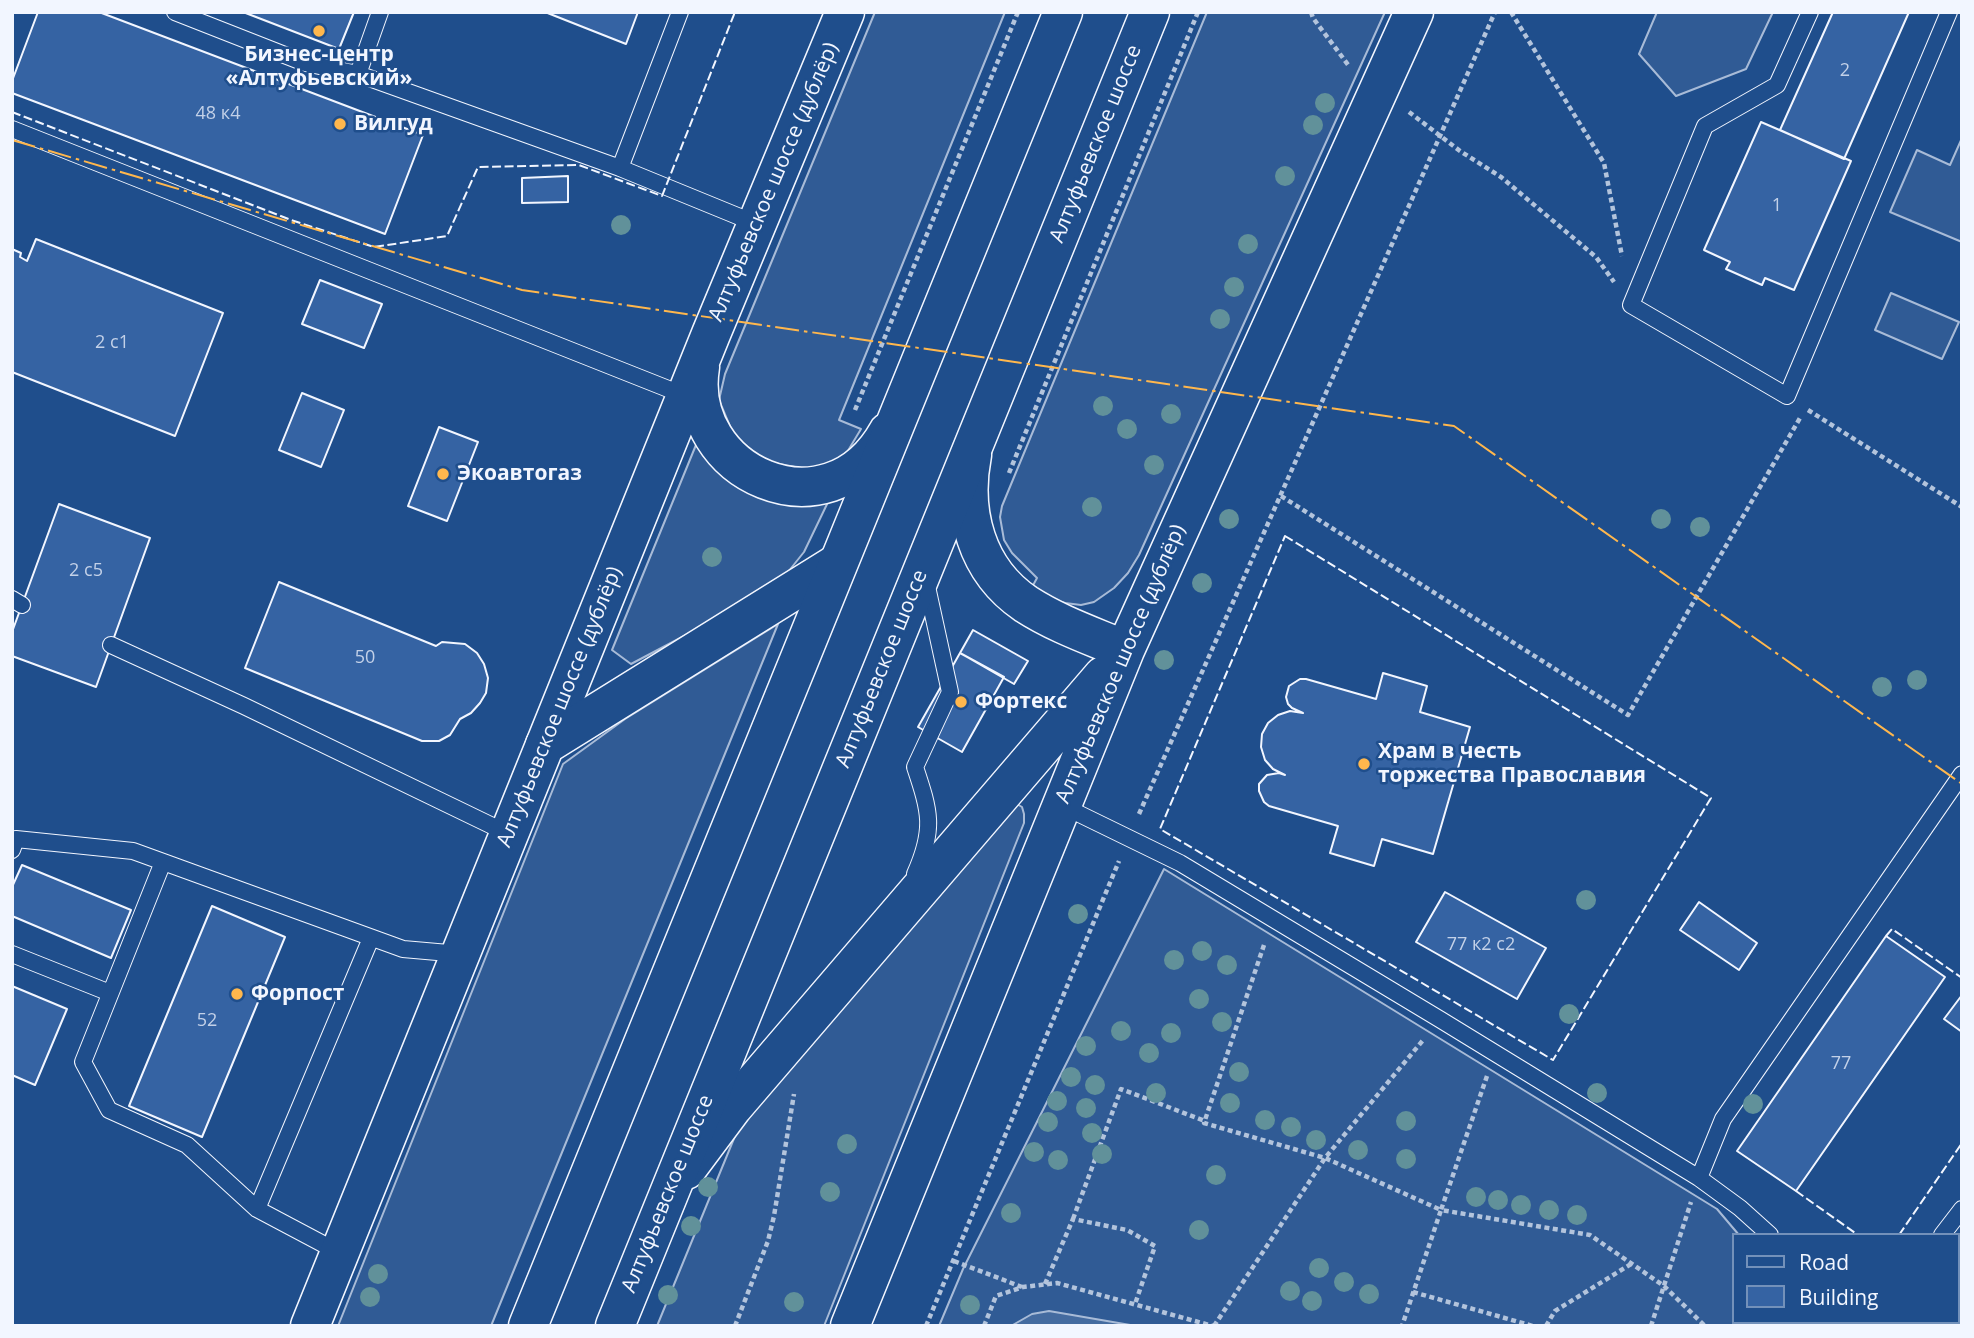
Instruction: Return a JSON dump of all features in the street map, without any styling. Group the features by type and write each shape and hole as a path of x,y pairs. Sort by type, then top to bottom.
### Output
{"main road":[{"name":"Алтуфьевское шоссе (дублёр)","path":"310,1326 686,396 845,12"},
{"path":"528,1326 1063,12"},
{"name":"Алтуфьевское шоссе","path":"615,1326 1150,12"},
{"name":"Алтуфьевское шоссе (дублёр)","path":"850,1326 1125,650 1414,12"},
{"path":"702,358 699,392 703,412 712,433 731,457 772,482 801,488 819,487 841,480 859,469 873,455 901,409"},
{"path":"661,1211 692,1160 733,1107 1125,650 1063,624 1023,602 1003,583 990,565 971,526 969,503 975,440"},
{"path":"545,745 838,563"},
{"path":"1025,766 1063,800"}],"lane":[{"path":"175,12 305,63 358,74 620,168 757,224"},
{"path":"358,74 380,12"},
{"path":"620,168 680,12"},
{"path":"1810,12 1777,85 1705,126 1631,305 1787,396 1949,12"},
{"path":"12,129 686,396"},
{"path":"893,920 922,859 928,838 930,820 915,767 950,692 922,568"},
{"path":"111,645 509,834"},
{"path":"1699,1178 1723,1119 1962,774"},
{"path":"1063,800 1180,863 1699,1178 1740,1208 1768,1233"},
{"path":"12,849 16,839 133,851 402,949 460,954"},
{"path":"163,862 83,1062 109,1110 187,1145 257,1209 340,1253"},
{"path":"257,1209 371,937"},
{"path":"12,954 110,993"},
{"path":"1944,1233 1962,1209"}],"path":[{"path":"851,418 1018,12"},
{"path":"1008,477 1198,12"},
{"path":"1311,12 1313,19 1350,67 1441,137 1502,177 1596,257 1631,305"},
{"path":"926,1326 1129,836 1495,12"},
{"path":"1511,12 1604,163 1631,305"},
{"path":"1281,496 1628,715 1806,408 1962,507"},
{"path":"1205,1121 1273,919"},
{"path":"984,1326 996,1296 1023,1287 1057,1283 1213,1326 1325,1158 1441,1020"},
{"path":"1402,1326 1495,1053"},
{"path":"735,1326 768,1241 795,1087"},
{"path":"1045,1284 1073,1219 1121,1089 1205,1123 1325,1158 1441,1210 1590,1235 1664,1286 1705,1326"},
{"path":"1651,1326 1699,1178"},
{"path":"1073,1219 1127,1230 1155,1246 1135,1304"},
{"path":"954,1261 1023,1287"},
{"path":"1546,1326 1555,1311 1631,1264"},
{"path":"1413,1292 1533,1326"}],"shaded area":[{"path":"875,12 1005,12 839,420 861,429 846,454 816,471 764,461 734,436 719,400 725,374"},
{"path":"1207,12 1385,12 1139,555 1128,573 1114,588 1094,602 1081,605 1065,603 1031,589 1037,578 1012,553 1004,540 1000,517 1002,506"},
{"path":"1657,12 1773,12 1746,69 1676,96 1639,54"},
{"path":"1962,138 1962,242 1890,212 1917,150 1950,165"},
{"path":"1891,293 1959,322 1942,359 1875,330"},
{"path":"698,440 829,500 804,552 784,577 756,598 631,664 612,650"},
{"path":"778,624 491,1326 338,1326 563,764 625,719"},
{"path":"1017,804 1022,807 1024,823 824,1326 657,1326 735,1136 765,1089"},
{"path":"1164,869 1717,1209 1737,1233 1732,1233 1732,1324 1817,1326 939,1326 963,1269"},
{"path":"1049,1311 1136,1326 1011,1326 1032,1314"}],"building":[{"path":"38,12 99,12 423,135 385,234 12,93 12,81"},
{"name":"Бизнес-центр «Алтуфьевский»","path":"243,12 354,12 339,49"},
{"path":"545,12 638,12 626,44"},
{"path":"1833,12 1909,12 1844,159 1780,130"},
{"path":"1761,122 1851,161 1794,290 1765,278 1762,285 1726,269 1730,262 1704,250"},
{"path":"568,176 568,202 522,203 522,178"},
{"path":"36,239 223,313 175,436 12,372 12,249 21,253 20,257 27,261"},
{"path":"320,280 382,304 364,348 302,324"},
{"path":"302,393 344,410 321,467 279,450"},
{"name":"Экоавтогаз","path":"439,427 478,442 447,521 408,506"},
{"path":"59,504 150,538 96,687 12,656 12,632"},
{"path":"279,582 436,646 442,642 465,644 477,653 484,664 488,678 486,693 471,713 460,719 450,735 439,741 422,741 245,668"},
{"path":"973,630 1028,661 1014,684 960,653"},
{"name":"Фортекс","path":"960,653 1004,677 962,752 918,727"},
{"name":"Храм в честь торжества Православия","path":"1383,673 1427,686 1420,712 1470,727 1433,854 1382,839 1374,866 1330,853 1338,826 1269,806 1259,791 1259,784 1267,775 1285,775 1273,769 1265,760 1261,747 1262,734 1268,723 1278,715 1290,711 1303,713 1288,704 1286,697 1289,686 1300,679 1306,679 1376,699"},
{"path":"22,865 131,910 111,958 12,916 12,887"},
{"path":"1445,892 1546,948 1517,999 1416,942"},
{"path":"1699,902 1757,943 1739,970 1680,930"},
{"path":"212,906 285,937 202,1137 129,1106"},
{"path":"1886,936 1945,977 1796,1191 1737,1151"},
{"path":"12,986 67,1009 35,1085 12,1075"},
{"path":"1962,995 1962,1032 1944,1019"}],"fence":[{"path":"12,112 291,220 374,247 447,236 478,167 579,165 662,196 735,12"},
{"path":"1285,536 1711,798 1553,1060 1160,829 1285,536"},
{"path":"1886,936 1892,929 1962,978"},
{"path":"1900,1233 1962,1143"},
{"path":"1796,1191 1855,1233"}],"power":[{"path":"12,140 522,290 1454,426 1962,784"}],"place":[{"name":"Бизнес-центр «Алтуфьевский»","path":"319,31"},
{"name":"Вилгуд","path":"340,124"},
{"name":"Экоавтогаз","path":"443,474"},
{"name":"Фортекс","path":"961,702"},
{"name":"Храм в честь торжества Православия","path":"1364,764"},
{"name":"Форпост","path":"237,994"}]}
